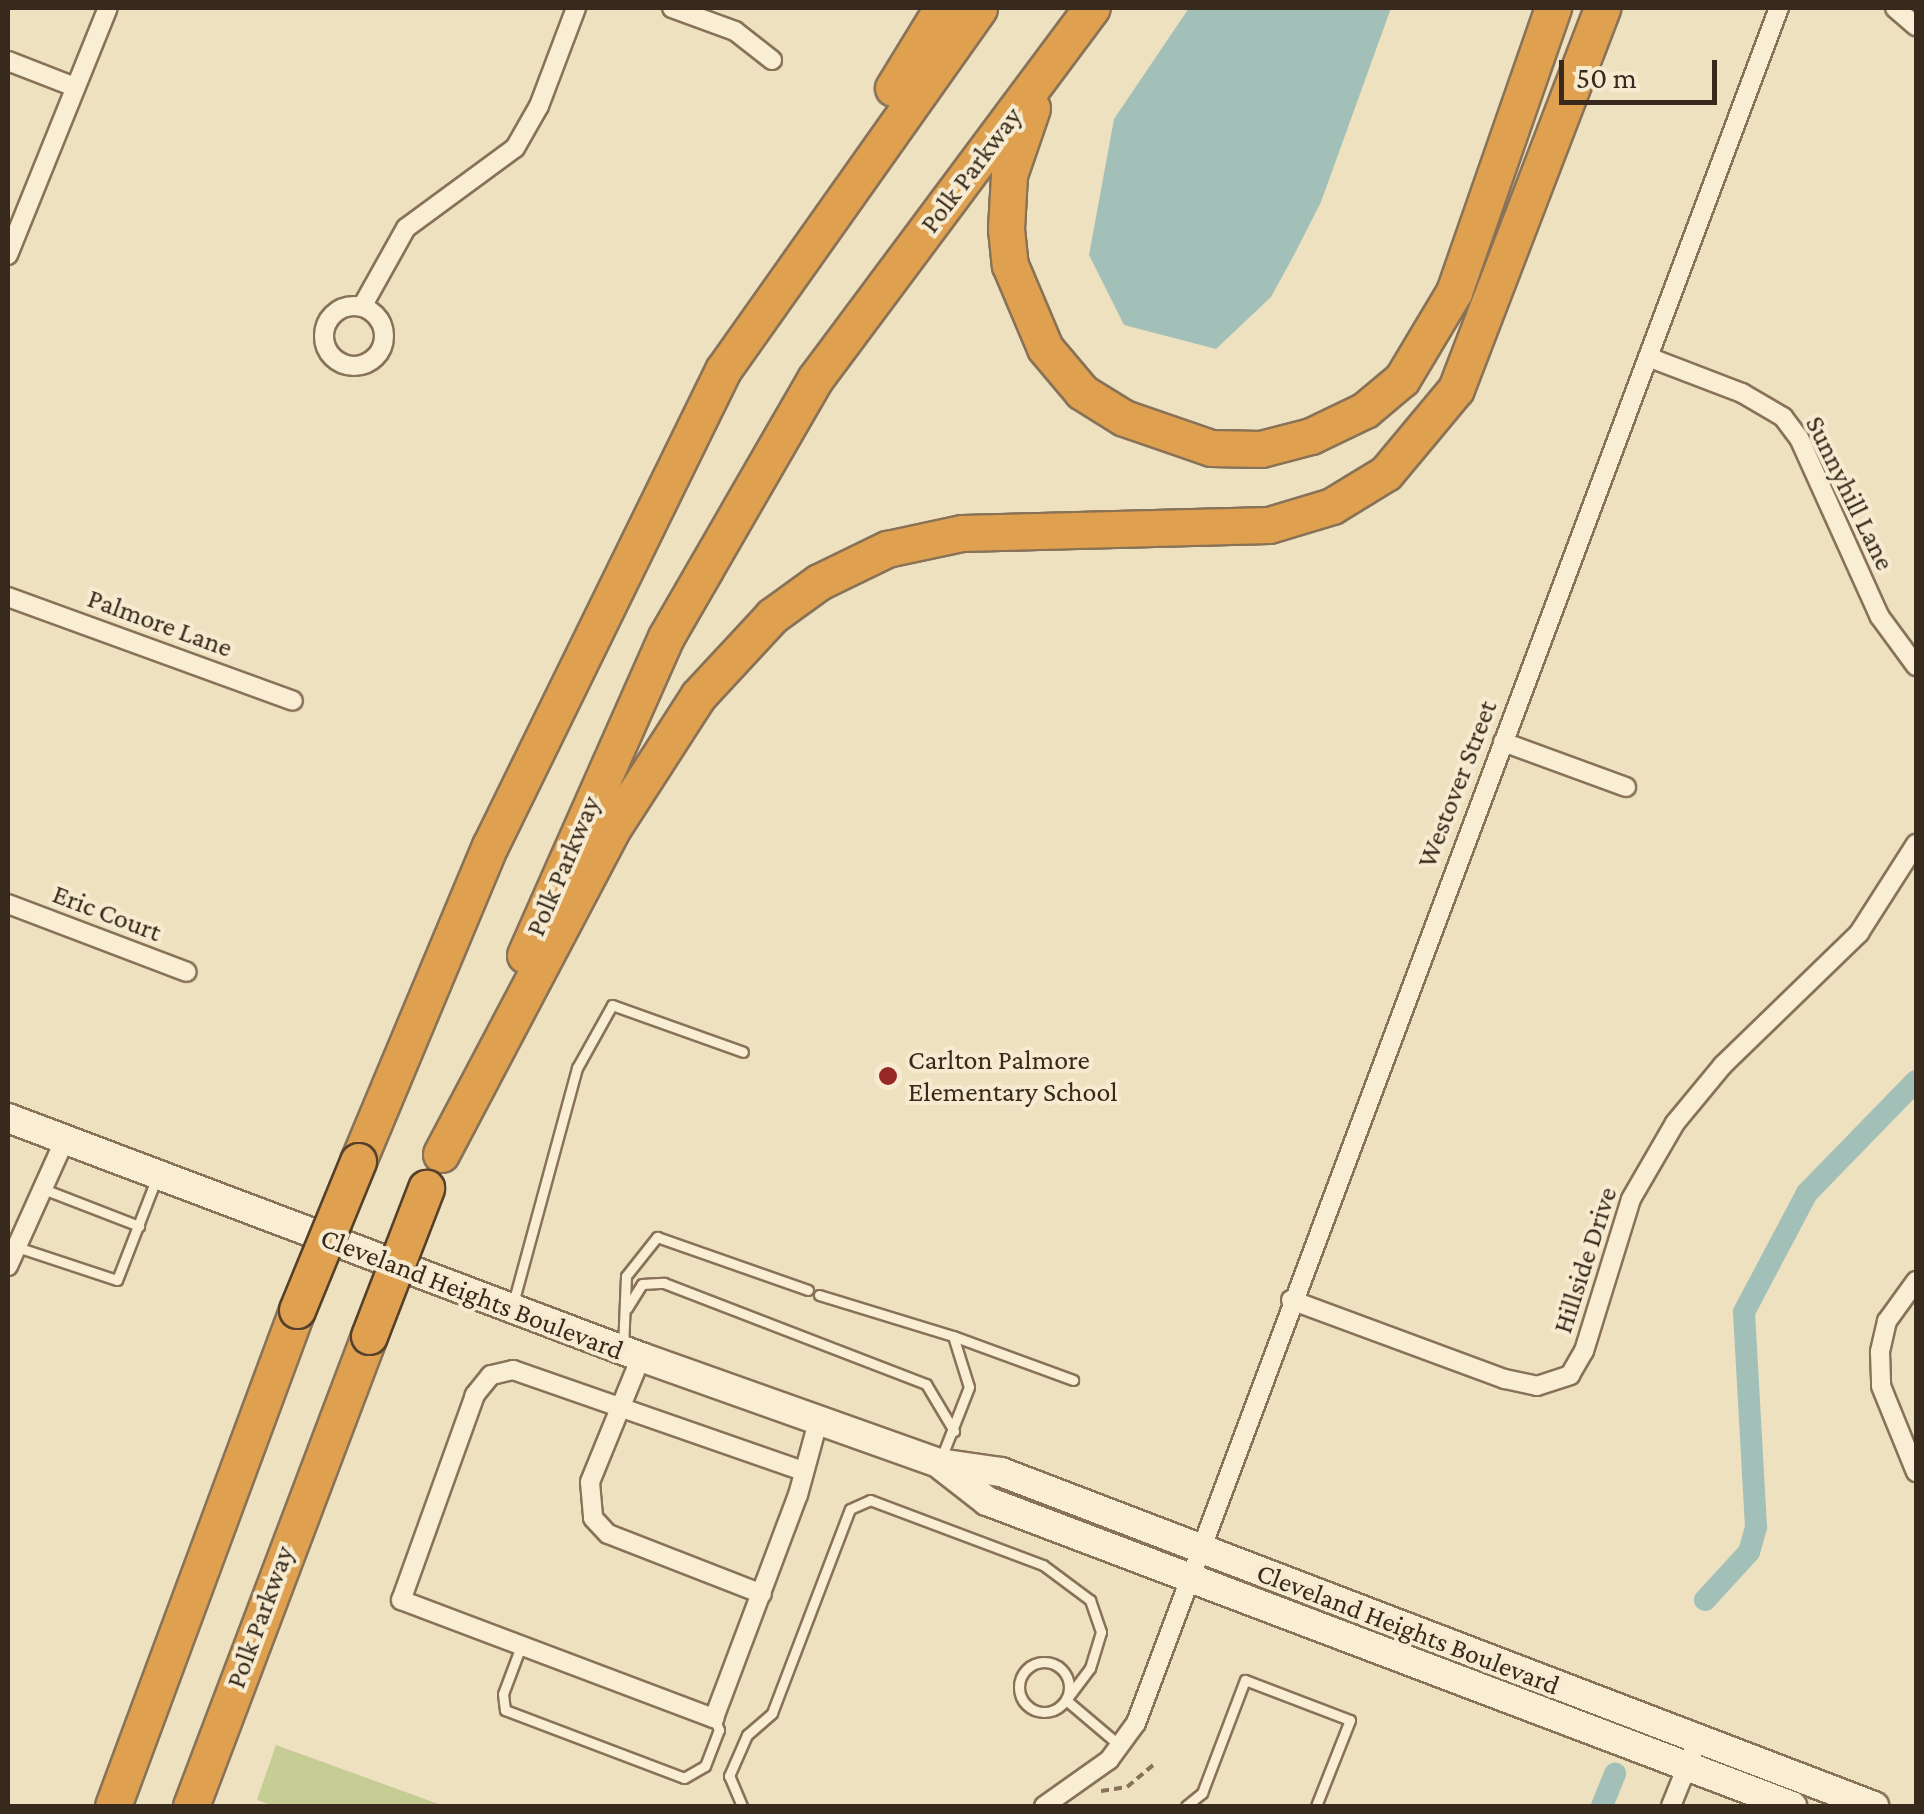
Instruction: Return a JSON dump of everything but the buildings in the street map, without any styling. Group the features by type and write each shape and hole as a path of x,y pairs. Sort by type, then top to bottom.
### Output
{"highway":[{"path":"113,1806 297,1310 490,846 723,370 942,8"},
{"path":"723,370 979,8"},
{"path":"1095,8 1021,124 1010,175 1010,265 1045,348 1082,392 1164,434 1210,448 1261,449 1311,436 1365,410 1402,380 1454,292 1554,8"},
{"name":"Polk Parkway","path":"191,1806 426,1188 666,637 816,379 1095,8"},
{"path":"441,1154 611,831 698,696 772,616 818,582 887,549 962,533 1269,525 1332,506 1386,473 1456,389 1602,8"}],"street":[{"path":"8,255 108,8"},
{"path":"363,305 406,228 497,166 522,138 576,8"},
{"path":"672,8 735,31 772,60"},
{"name":"Westover Street","path":"1120,1746 1136,1723 1291,1300 1779,8"},
{"path":"1895,8 1916,26"},
{"path":"8,61 76,87"},
{"name":"Sunnyhill Lane","path":"1648,357 1742,392 1783,417 1799,438 1880,618 1916,666"},
{"name":"Palmore Lane","path":"8,597 293,702"},
{"path":"1503,742 1626,787"},
{"name":"Hillside Drive","path":"1291,1300 1505,1380 1537,1386 1570,1375 1584,1352 1631,1199 1675,1122 1724,1064 1859,934 1916,844"},
{"name":"Eric Court","path":"8,904 187,972"},
{"name":"Cleveland Heights Boulevard","path":"8,1118 632,1354 939,1464 1001,1472 1874,1806"},
{"path":"8,1266 46,1190 65,1139"},
{"path":"1916,1281 1887,1321 1880,1352 1882,1386 1916,1472"},
{"path":"632,1354 620,1408 590,1482 588,1504 598,1528 762,1594"},
{"path":"802,1470 513,1370 491,1375 475,1395 402,1600 714,1718 762,1594 819,1418"},
{"name":"Cleveland Heights Boulevard","path":"939,1464 987,1501 1792,1806"},
{"path":"1671,1806 1698,1739"},
{"path":"1044,1806 1120,1746"}],"lane":[{"path":"511,1309 577,1068 612,1005 743,1052"},
{"path":"17,1247 117,1280 158,1174"},
{"path":"46,1190 138,1226"},
{"path":"632,1354 626,1276 656,1238 808,1290"},
{"path":"626,1308 642,1284 664,1283 926,1384 954,1430"},
{"path":"819,1295 953,1336 1072,1380"},
{"path":"939,1464 969,1386 953,1336"},
{"path":"742,1806 729,1776 747,1735 772,1713 850,1509 870,1500 1042,1566 1090,1600 1100,1632 1090,1668 1066,1700 1053,1711 1031,1709 1020,1697 1020,1678 1039,1662 1056,1664 1069,1684 1066,1700"},
{"path":"520,1646 503,1694 505,1710 666,1772 684,1778 700,1773 719,1730 714,1718"},
{"path":"1186,1806 1202,1793 1245,1680 1350,1720 1316,1806"},
{"path":"1066,1700 1120,1746"}],"path":[{"path":"1092,1798 1127,1788 1153,1765"}],"green space":[{"path":"276,1745 444,1806 274,1806 257,1800"}],"water":[{"path":"1189,8 1391,8 1321,202 1294,255 1271,297 1216,349 1124,325 1089,255 1114,119"}],"waterway":[{"path":"1705,1600 1749,1552 1756,1527 1744,1312 1807,1193 1916,1081"},
{"path":"1602,1806 1615,1773"}],"place":[{"name":"Carlton Palmore Elementary School","path":"888,1076"}]}
